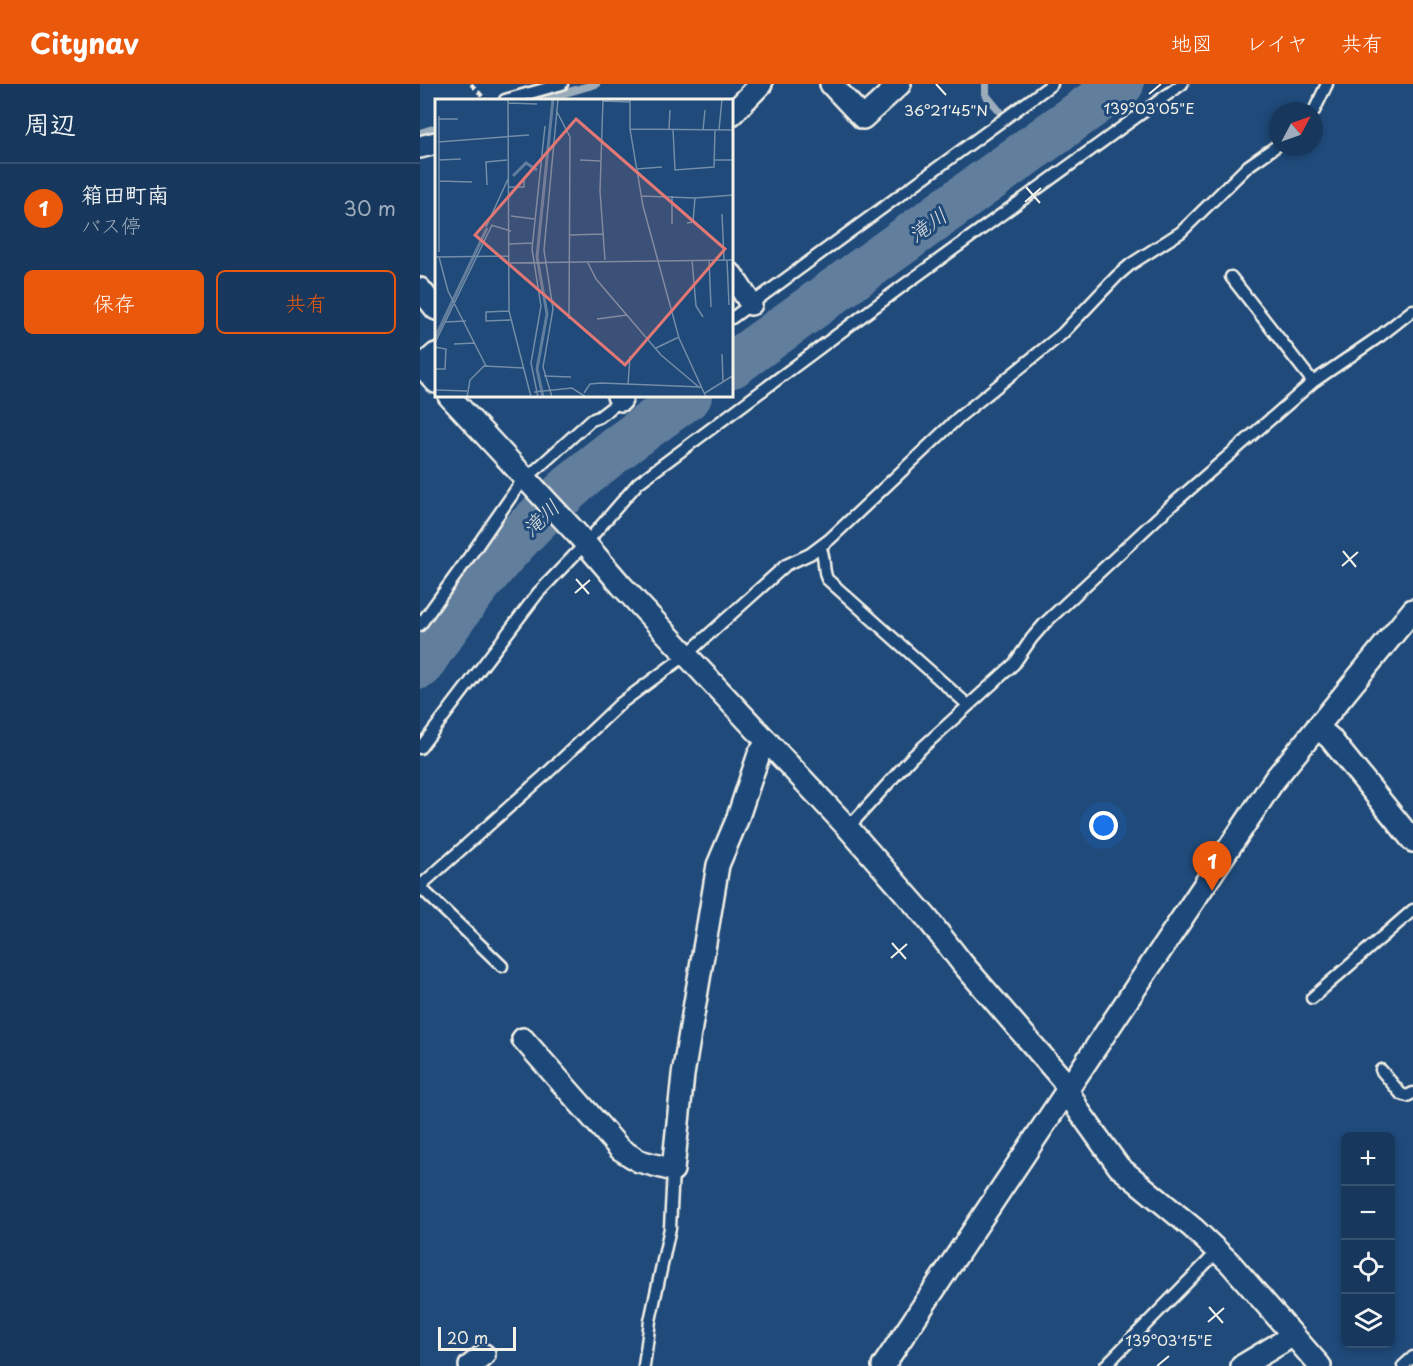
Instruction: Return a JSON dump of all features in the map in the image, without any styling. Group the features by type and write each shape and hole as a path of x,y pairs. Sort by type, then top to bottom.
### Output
{"street":[{"path":"734,112 761,84"},
{"path":"831,84 863,118 900,84"},
{"path":"734,278 751,304"},
{"path":"420,290 435,308"},
{"path":"426,363 435,380"},
{"path":"451,398 583,540 621,585 848,828 926,917 962,963 1053,1067 1079,1110 1119,1167 1218,1251 1247,1280 1320,1366"},
{"path":"883,1366 1275,779 1413,610"},
{"path":"1317,727 1330,738 1413,842"},
{"path":"523,1039 620,1149 639,1161 673,1170 683,1075 718,865 738,820 759,754 768,742"},
{"path":"1242,1366 1292,1334"}],"lane":[{"path":"532,98 561,84"},
{"path":"734,317 1052,84"},
{"path":"420,748 538,593 583,540 638,483 1182,84"},
{"path":"1318,102 1327,84"},
{"path":"502,966 420,886 544,776 621,703 686,655 786,565 820,547 959,417 1062,334 1117,276 1131,264 1181,232 1248,166 1269,151"},
{"path":"1231,277 1313,382"},
{"path":"848,828 901,768 1014,664 1045,623 1165,511 1313,382 1380,336 1413,310"},
{"path":"420,625 512,494 529,482 591,420 599,417 621,398"},
{"path":"820,547 827,579 968,705"},
{"path":"1312,998 1413,910"},
{"path":"1381,1070 1401,1095 1407,1096 1413,1093"},
{"path":"644,1366 650,1322 670,1228 673,1170"},
{"path":"1105,1366 1218,1251"},
{"path":"1403,1366 1413,1357"}],"path":[{"path":"471,84 485,99"}],"waterway":[{"path":"544,99 596,84"},
{"path":"986,84 986,95 999,111"},
{"name":"滝川","path":"734,364 1121,84"},
{"path":"420,133 435,128"},
{"path":"1019,134 1032,150"},
{"name":"滝川","path":"420,666 472,592 532,524 590,470 686,398"}],"place":[{"name":"箱田町南","path":"1212,891"}]}
